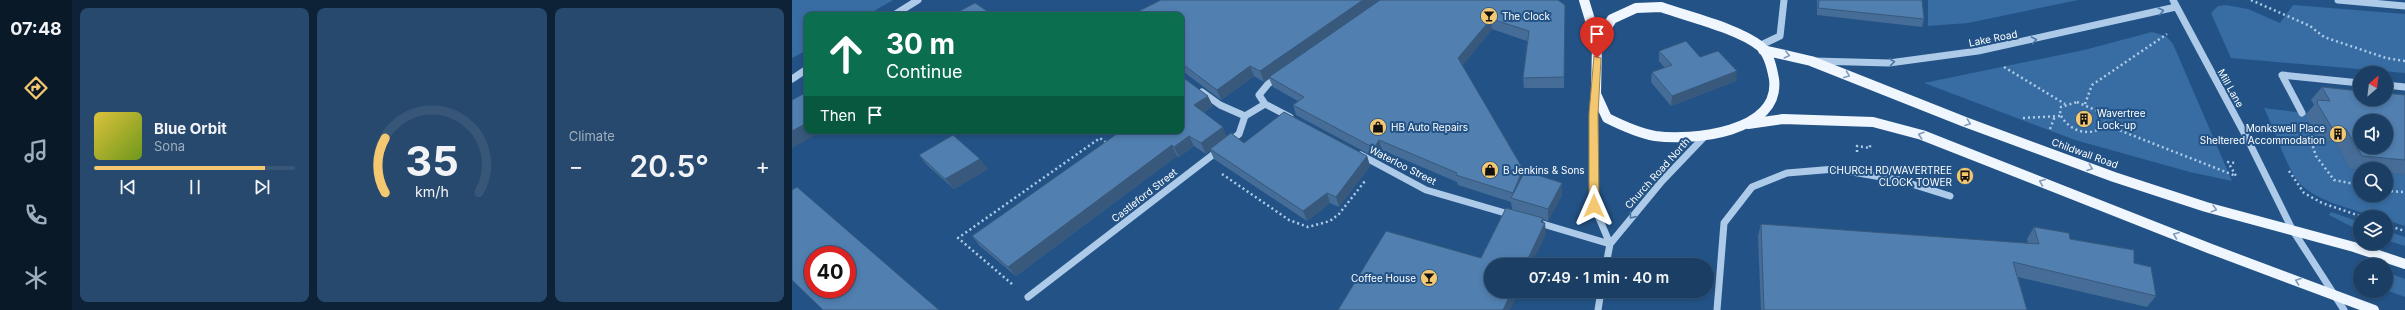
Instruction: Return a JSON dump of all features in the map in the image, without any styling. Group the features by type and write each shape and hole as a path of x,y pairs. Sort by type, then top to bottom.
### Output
{"main road":[{"path":"1584,0 1597,42 1596,94 1607,118 1638,132 1669,136 1705,136 1728,133 1748,124 1783,119 1873,122 1922,135 2211,249 2335,294 2374,310"},
{"path":"1644,0 1661,8"},
{"path":"1597,42 1612,19 1636,8 1661,8"},
{"name":"Childwall Road","path":"1661,8 1738,36 1761,48 1811,60 1965,122 2114,177 2206,207 2292,229 2405,264"},
{"path":"1748,124 1766,108 1774,89 1773,70 1761,48"}],"street":[{"path":"899,12 918,0"},
{"path":"1761,48 1780,36 1784,0"},
{"name":"Mill Lane","path":"2172,0 2261,166 2292,229 2344,310"},
{"path":"2338,0 2405,6"},
{"name":"Lake Road","path":"1811,60 1889,63 1978,52 2176,8"},
{"path":"792,79 804,71"},
{"path":"1287,71 1268,84 1259,95 1266,104 1295,120"},
{"path":"2302,112 2282,75 2353,82"},
{"path":"2393,86 2405,87"},
{"path":"1198,89 1220,105 1245,116 1266,104"},
{"path":"1596,94 1593,114 1594,206 1610,244"},
{"name":"Castleford Street","path":"1028,297 1239,134 1245,116"},
{"name":"Church Road North","path":"1607,258 1610,244 1662,181 1705,136"},
{"name":"Waterloo Street","path":"1351,150 1426,190 1610,244"},
{"path":"1717,310 1724,223 1752,187 1787,173 1835,169 1899,180 1950,196"},
{"path":"1598,310 1601,298"}],"path":[{"path":"2251,0 2310,26 2324,37 2386,58 2405,61"},
{"path":"2085,104 2092,84 2165,33 2191,36"},
{"path":"1978,52 2065,104 2085,104 2103,115 2106,125"},
{"path":"2065,104 2061,107 2060,116 2064,121 2077,130 2084,132 2099,132 2106,125"},
{"path":"2302,112 2316,156 2324,168 2334,180 2353,184"},
{"path":"1858,173 1857,146 1870,148 1873,122"},
{"path":"2106,125 2236,176 2228,162 2288,169 2304,193 2322,203 2353,214"},
{"path":"1028,297 958,238 1100,138 1111,147"},
{"path":"1204,161 1289,220 1308,227 1330,221 1339,214 1378,164"},
{"path":"2393,191 2405,192"},
{"path":"2393,227 2405,231"}],"shaded area":[{"path":"792,0 893,0 872,12 804,12 804,52 792,58"},
{"path":"1928,0 2078,0 1968,23 1928,26"},
{"path":"2226,5 2248,9 2280,23 2293,5 2405,14 2405,73 2393,72 2393,66 2353,66 2353,69 2231,58 2211,13 2218,6"},
{"path":"2152,32 2166,36 2173,44 2232,181 2190,172 2075,140 1924,83 2084,50"},
{"path":"2264,108 2319,115 2312,126 2321,141 2335,142 2350,169 2353,169 2353,202 2393,202 2393,174 2405,175 2405,226 2393,222 2393,210 2355,210 2323,199 2312,193 2297,180 2288,164"},
{"path":"2331,212 2353,220 2353,227 2329,215"},
{"path":"2393,233 2405,237 2405,246 2393,242"},
{"path":"2393,275 2405,279 2405,297 2393,293"}],"building":[{"path":"1161,0 1363,0 1260,71 1250,66 1217,90 1184,65 1184,12 1137,12"},
{"path":"1380,0 1558,0 1565,5 1564,77 1523,78 1529,31 1491,19 1458,58 1523,169 1513,193 1456,175 1457,173 1379,140 1374,148 1293,105 1304,97 1269,77"},
{"path":"1819,0 1922,0 1924,19 1818,8"},
{"path":"975,3 988,12 958,12"},
{"path":"1686,41 1700,57 1718,51 1737,71 1672,96 1652,72 1672,65 1659,51"},
{"path":"1184,78 1208,96 1194,105 1223,127 1201,143 1189,136 1174,147 1172,145 1008,267 972,236 1117,134 1184,134"},
{"path":"2322,87 2353,90 2353,106 2393,106 2393,94 2405,95 2405,160 2362,156 2361,154 2393,154 2393,114 2353,114 2353,141 2346,129 2332,128 2317,103 2318,100 2330,101"},
{"path":"804,94 804,125 792,131 792,100"},
{"path":"1284,112 1367,156 1336,197 1327,193 1303,211 1210,149 1231,133 1244,143"},
{"path":"953,135 980,159 945,179 919,155"},
{"path":"1525,171 1562,183 1548,209 1511,198"},
{"path":"797,187 939,310 823,310 811,298 856,298 856,246 804,246 804,292 792,280 792,190"},
{"path":"1506,208 1543,218 1541,222 1545,223 1528,258 1484,258 1484,298 1509,298 1503,310 1338,310 1386,231 1481,258"},
{"path":"1761,224 2039,244 2034,227 2069,233 2070,239 2134,250 2134,263 2151,267 2156,296 2013,262 2027,310 1764,310"}],"place":[{"name":"The Clock","path":"1489,16"},
{"name":"Wavertree Lock-up","path":"2084,119"},
{"name":"HB Auto Repairs","path":"1378,127"},
{"name":"Monkswell Place Sheltered Accommodation","path":"2338,134"},
{"name":"B Jenkins & Sons","path":"1490,170"},
{"name":"CHURCH RD/WAVERTREE CLOCK TOWER","path":"1965,176"},
{"name":"Coffee House","path":"1429,278"}],"route":[{"path":"1594,206 1593,114 1596,94 1597,58"}]}
